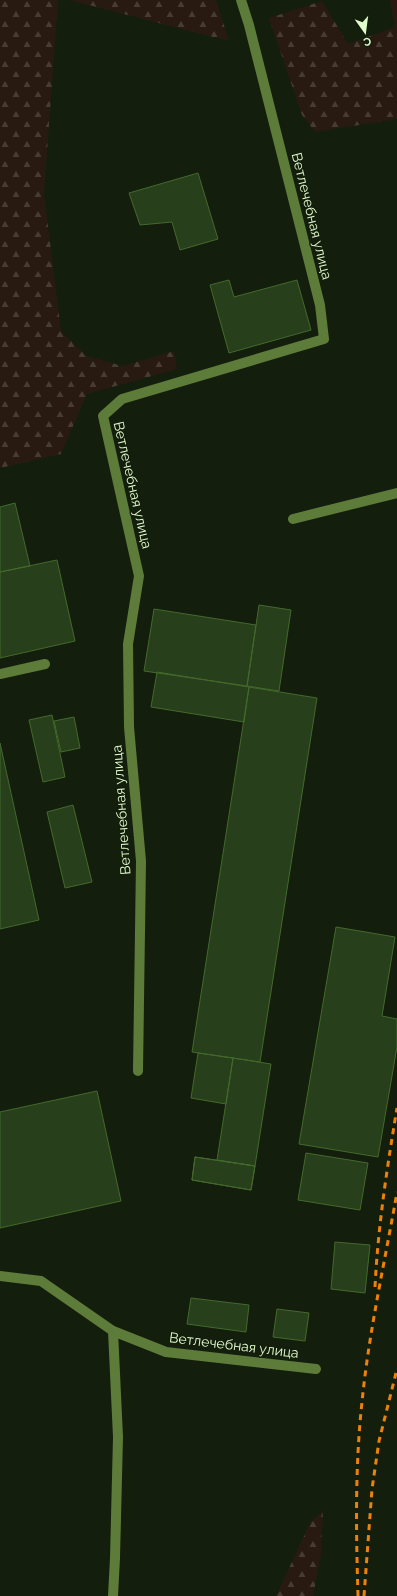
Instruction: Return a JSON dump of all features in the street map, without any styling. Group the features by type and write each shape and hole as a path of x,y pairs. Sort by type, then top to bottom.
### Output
{"lane":[{"name":"Ветлечебная улица","path":"138,1071 141,980 141,861 129,726 128,644 140,576 103,416 122,400 324,339 320,305 249,25 241,0"},
{"path":"293,519 397,493"},
{"path":"0,674 45,664"},
{"name":"Ветлечебная улица","path":"0,1276 42,1281 113,1331 166,1352 316,1369"},
{"path":"113,1331 118,1437 113,1596"}],"green space":[{"path":"0,0 58,0 44,194 61,331 86,356 123,366 174,351 177,369 87,394 61,454 0,468"},
{"path":"69,0 216,0 229,41"},
{"path":"390,0 397,0 397,119 315,132 302,115 269,18 322,1 348,44 395,27"},
{"path":"323,1511 321,1554 313,1596 276,1596 311,1521"}],"building":[{"path":"198,173 218,239 180,250 172,222 140,225 129,193"},
{"path":"229,280 234,297 297,280 311,330 229,353 210,285"},
{"path":"15,503 30,566 0,572 0,507"},
{"path":"57,560 75,641 0,658 0,572"},
{"path":"259,605 291,610 279,691 247,686"},
{"path":"154,609 256,625 247,686 144,671"},
{"path":"157,672 249,687 244,722 151,707"},
{"path":"249,687 317,698 260,1062 192,1052"},
{"path":"52,715 65,777 43,782 29,720"},
{"path":"74,717 80,748 61,752 54,721"},
{"path":"0,743 39,920 0,929"},
{"path":"73,805 92,882 65,888 47,812"},
{"path":"336,927 395,937 382,1016 397,1019 397,1047 378,1157 299,1144"},
{"path":"198,1053 233,1058 226,1104 191,1098"},
{"path":"233,1058 271,1064 255,1166 217,1160"},
{"path":"97,1091 121,1201 0,1228 0,1112"},
{"path":"306,1153 368,1163 360,1210 298,1200"},
{"path":"195,1157 255,1166 251,1190 192,1180"},
{"path":"195,1157 255,1166 251,1190 192,1180"},
{"path":"335,1242 370,1245 365,1293 331,1289"},
{"path":"191,1298 249,1305 246,1332 187,1324"},
{"path":"277,1309 309,1313 305,1341 273,1337"}],"railway":[{"path":"375,1287 383,1197 397,1108"},
{"path":"358,1596 358,1450 362,1402 373,1323 397,1192"},
{"path":"364,1596 372,1489 379,1441 397,1369"}]}
